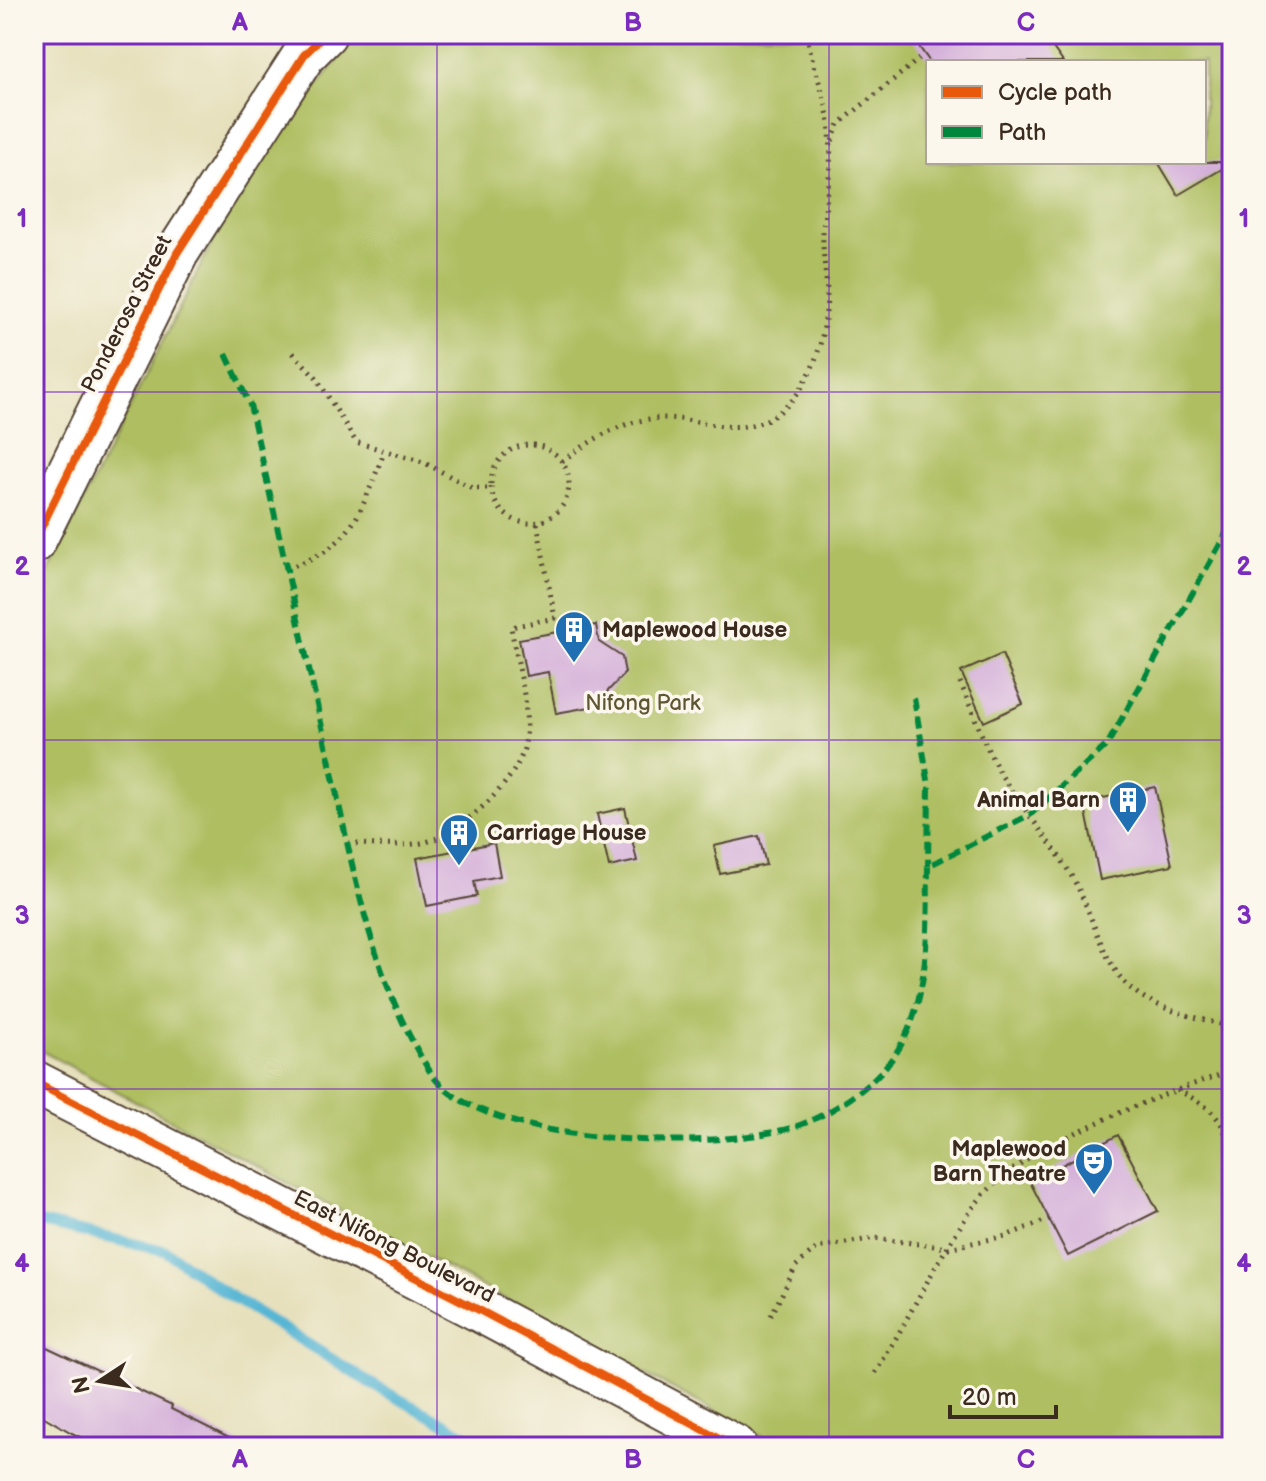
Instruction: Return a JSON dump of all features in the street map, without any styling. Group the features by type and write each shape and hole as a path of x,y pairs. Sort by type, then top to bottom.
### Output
{"street":[{"name":"Ponderosa Street","path":"34,542 177,253 304,55 325,34"},
{"name":"East Nifong Boulevard","path":"34,1082 479,1310 736,1447"}],"path":[{"path":"562,461 603,433 623,424 675,418 733,427 753,424 775,416 795,397 809,373 825,322 823,232 832,174 831,142 807,34"},
{"path":"831,142 839,124 902,76 925,54"},
{"path":"293,353 316,377 356,442 384,453 423,462 472,488 490,488"},
{"path":"541,446 562,461 569,486 559,510 537,523 524,523 501,511 490,488 496,463 516,447 541,446"},
{"path":"287,568 317,558 355,525 384,453"},
{"path":"348,843 389,847 425,842 460,826 503,786 525,746 524,702 511,627 555,618 537,523"},
{"path":"960,682 988,751 1005,780 1052,842 1083,898 1109,961 1125,983 1141,996 1163,1006 1232,1028"},
{"path":"875,1373 976,1203 1013,1166 1176,1089 1232,1071"},
{"path":"1176,1089 1212,1110 1230,1144 1231,1170"},
{"path":"771,1316 796,1266 817,1248 875,1238 948,1248 1006,1236 1049,1219"}],"green space":[{"name":"Nifong Park","path":"358,34 1232,34 1232,1447 782,1447 34,1047 34,599 243,181"}],"building":[{"path":"910,34 1043,34 1062,60 929,60"},
{"path":"1232,162 1232,163 1178,195 1159,164"},
{"name":"Maplewood House","path":"596,625 599,642 622,657 625,673 605,694 607,704 556,713 548,672 526,676 519,639"},
{"path":"1002,654 1023,704 984,722 961,672"},
{"name":"Animal Barn","path":"1155,787 1172,865 1100,880 1084,802"},
{"path":"625,808 637,861 609,867 597,814"},
{"path":"759,836 766,865 720,874 714,846"},
{"name":"Carriage House","path":"494,843 500,876 474,881 477,896 427,906 417,858"},
{"name":"Maplewood Barn Theatre","path":"1118,1135 1158,1211 1068,1256 1030,1182"},
{"path":"34,1341 172,1406 171,1409 247,1447 100,1447 34,1411"}],"waterway":[{"path":"34,1221 166,1251 224,1292 375,1386 488,1447"}],"marked path":[{"path":"226,354 250,405 355,877 378,959 393,999 431,1073 457,1098 499,1117 550,1130 608,1138 666,1141 769,1133 818,1117 865,1087 894,1056 915,1013 924,964 928,866 1031,814 1107,745 1232,523"},
{"path":"914,698 929,786 928,866"}],"cycle path":[{"path":"34,542 177,253 304,55 325,34"},
{"path":"34,1082 479,1310 736,1447"}],"place":[{"name":"Maplewood House","path":"574,664"},
{"name":"Animal Barn","path":"1128,834"},
{"name":"Carriage House","path":"459,867"},
{"name":"Maplewood Barn Theatre","path":"1094,1196"}]}
